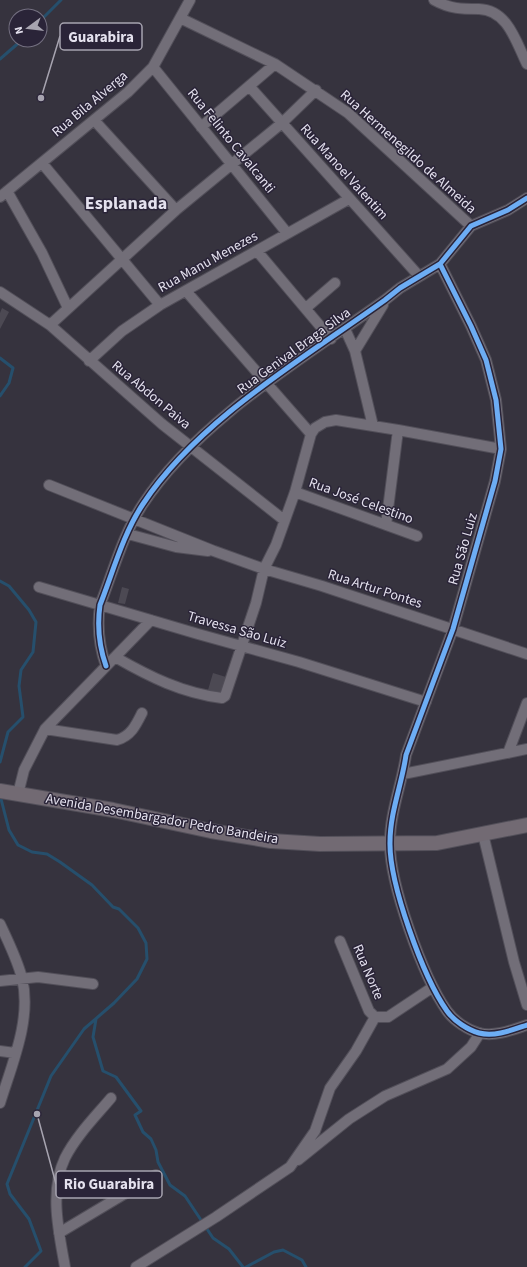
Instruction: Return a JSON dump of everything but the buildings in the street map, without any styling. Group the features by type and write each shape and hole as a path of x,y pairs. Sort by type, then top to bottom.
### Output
{"main road":[{"name":"Avenida Desembargador Pedro Bandeira","path":"10,793 113,810 211,831 271,841 320,844 390,842 437,843 527,825"}],"street":[{"name":"Rua Bila Alverga","path":"4,194 128,92 153,67 190,0"},
{"path":"434,0 461,10 481,9 498,14 508,25 527,64"},
{"name":"Rua Hermenegildo de Almeida","path":"180,18 275,64 316,90 348,113 471,226"},
{"path":"201,127 275,64"},
{"name":"Rua Felinto Cavalcanti","path":"153,67 287,233"},
{"name":"Rua Manoel Valentim","path":"249,86 419,276"},
{"path":"50,325 176,210 282,124 316,90"},
{"path":"94,120 176,210"},
{"path":"42,163 160,306"},
{"path":"4,194 42,253 68,308"},
{"path":"471,226 508,210 527,198"},
{"name":"Rua Manu Menezes","path":"88,361 122,331 160,306 349,199"},
{"name":"Rua Genival Braga Silva","path":"106,666 100,642 100,605 128,534 142,504 190,446 268,383 419,276 440,264 471,226"},
{"path":"257,251 331,339"},
{"name":"Rua São Luiz","path":"440,264 486,360 496,400 501,448 493,488 454,629 406,755 394,810 390,842 394,877 420,957 433,987 448,1012 461,1025 480,1033"},
{"path":"306,308 335,283"},
{"path":"186,291 311,434"},
{"name":"Rua Abdon Paiva","path":"0,292 50,325 88,361 190,446 284,520"},
{"name":"Rua Genival Braga Silva","path":"355,351 385,300"},
{"path":"345,329 355,351 372,426"},
{"path":"115,657 152,678 185,690 222,698 225,696 256,603 264,569 276,545 295,492 311,434 320,425 332,420 501,448"},
{"path":"386,525 398,430"},
{"name":"Rua Artur Pontes","path":"49,485 214,551 264,569 454,629 527,654"},
{"name":"Rua José Celestino","path":"295,492 417,536"},
{"name":"Rua Artur Pontes","path":"128,534 176,547 214,551"},
{"name":"Travessa São Luiz","path":"39,587 242,646 426,702"},
{"path":"10,793 24,770 45,729 151,620"},
{"path":"508,753 527,703"},
{"path":"45,729 117,740 125,737 131,732 142,713"},
{"path":"403,774 527,749"},
{"path":"483,834 514,962 527,1005"},
{"path":"0,924 22,978 23,1020 15,1053 0,1102"},
{"name":"Rua Norte","path":"340,941 370,1011 376,1016 381,1018 388,1017 433,987"},
{"path":"0,981 38,977 93,984"},
{"path":"290,1166 315,1131 330,1088 356,1051 376,1016"},
{"path":"136,1267 195,1229 216,1218 290,1166 349,1119 385,1096 447,1069 471,1047 480,1033 494,1034 527,1026"},
{"path":"0,1051 15,1053"},
{"path":"64,1267 56,1211 57,1192 64,1160 78,1138 111,1098"},
{"path":"59,1232 156,1175"}],"waterway":[{"path":"48,13 61,0"},
{"path":"0,59 13,48"},
{"path":"0,358 13,368 9,383 0,396"},
{"path":"0,581 9,586 29,610 36,622 33,652 21,670 19,686 23,717 8,732 0,762"},
{"path":"0,795 9,830 18,845 32,852 47,854 92,885 113,907 119,909 138,928 146,943 147,959 137,979 114,1003 84,1029 51,1076 7,1184 10,1194 29,1219 41,1251 25,1267"},
{"path":"96,1019 93,1037 103,1071 116,1077 141,1111 135,1115 143,1132 151,1139 156,1150 158,1162 170,1185 185,1196 213,1238 229,1249 243,1267"},
{"path":"246,1267 274,1252 283,1250 302,1260 306,1267"}],"cycle path":[{"path":"106,666 99,636 100,605 130,528 143,504 166,473 222,418 254,392 400,288 440,264 471,226 508,210 527,198"},
{"path":"440,264 486,360 496,400 501,449 495,481 453,629 406,755 392,820 390,842 391,860 401,905 418,953 438,996 450,1015 457,1022 475,1032 485,1034 503,1032 527,1025"}],"place":[{"name":"Guarabira","path":"41,98"},
{"name":"Rio Guarabira","path":"37,1114"}],"district":[{"name":"Esplanada","path":"126,203"}]}
